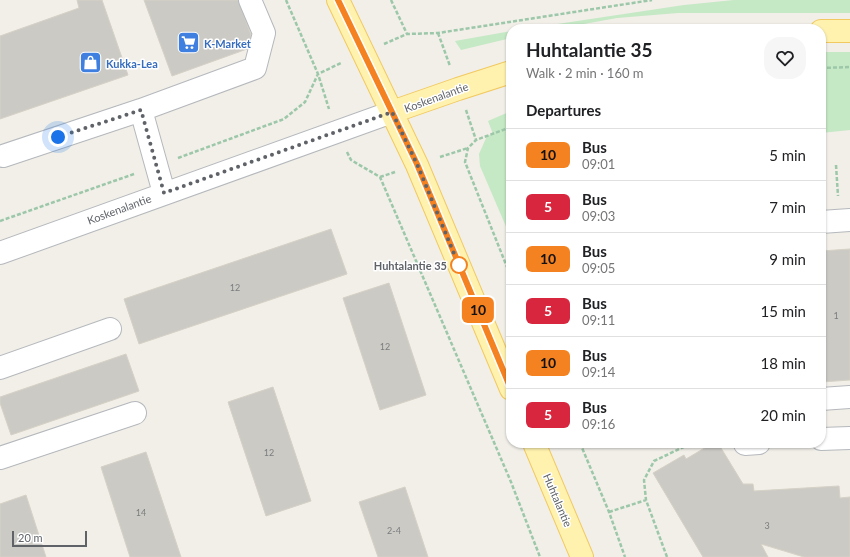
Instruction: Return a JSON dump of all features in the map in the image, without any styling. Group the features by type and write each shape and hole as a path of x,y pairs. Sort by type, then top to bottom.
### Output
{"main road":[{"path":"338,0 365,53 417,164 506,377"},
{"path":"826,31 850,31"},
{"name":"Koskenalantie","path":"392,112 458,88 506,74"},
{"name":"Huhtalantie","path":"536,448 582,557"}],"street":[{"path":"3,156 141,110 255,68 264,33 250,0"},
{"path":"141,110 164,193"},
{"name":"Koskenalantie","path":"0,253 392,112"},
{"path":"826,222 850,220"},
{"path":"0,368 110,329"},
{"path":"826,399 850,397"},
{"path":"0,458 135,412"},
{"path":"826,439 850,438"}],"path":[{"path":"286,0 318,74 325,100 350,160 380,178 511,482 540,557"},
{"path":"391,0 407,34"},
{"path":"0,221 157,166 284,119 305,102 318,74 407,34 438,33 652,0"},
{"path":"826,68 850,67"},
{"path":"506,129 476,140 468,148 465,162 506,264"},
{"path":"582,448 609,512 625,557"},
{"path":"667,557 646,500 644,480 654,461 681,448"},
{"path":"609,512 646,500"}],"green space":[{"path":"734,0 850,0 850,13 678,13 617,18 584,24 557,24 684,5"},
{"path":"506,32 506,39 461,50 455,41"},
{"path":"826,52 850,52 850,130 826,132"},
{"path":"506,113 506,226 480,166 479,154 487,136 493,134 488,121"}],"building":[{"path":"77,0 102,0 128,75 0,119 0,36 79,8"},
{"path":"144,0 238,0 251,35 247,49 172,76"},
{"path":"331,229 347,274 139,344 124,299"},
{"path":"850,249 850,380 826,382 826,251"},
{"path":"389,283 426,395 380,410 343,298"},
{"path":"126,354 139,391 11,435 0,403 0,397"},
{"path":"273,387 311,501 266,516 228,402"},
{"path":"705,448 721,448 743,484 753,484 754,491 839,486 840,498 850,497 850,557 804,557 761,544 768,557 703,557 653,473 684,455 686,459"},
{"path":"146,452 181,557 130,557 101,467"},
{"path":"405,487 428,557 378,557 359,502"},
{"path":"26,495 46,557 0,557 0,504"}],"bus line":[{"name":"10","path":"338,0 365,53 417,164 506,377"}],"place":[{"name":"K-Market","path":"188,43"},
{"name":"Kukka-Lea","path":"90,63"},
{"name":"Huhtalantie 35","path":"459,265"}],"route":[{"path":"58,137 141,110 164,193 392,112 417,164 460,268 459,265"}]}
